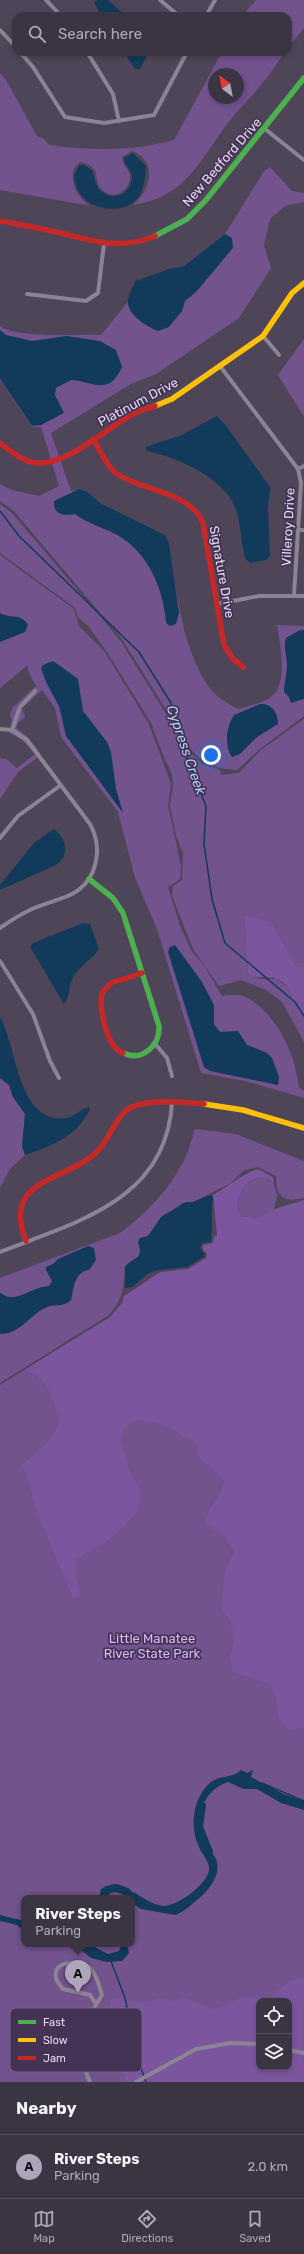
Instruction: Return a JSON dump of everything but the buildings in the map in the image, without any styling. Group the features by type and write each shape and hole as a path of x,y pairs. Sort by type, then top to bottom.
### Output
{"street":[{"path":"46,0 57,12"},
{"path":"160,0 174,12"},
{"path":"208,12 215,0"},
{"path":"0,30 12,43"},
{"path":"23,56 33,67 65,117 104,122 154,115 185,56"},
{"path":"89,56 113,94 119,121"},
{"name":"New Bedford Drive","path":"0,221 53,231 104,244 128,243 148,239 171,229 187,219 206,200 265,129 304,78"},
{"path":"265,129 304,160"},
{"path":"27,294 86,301 93,298 98,293 104,244"},
{"name":"Platinum Drive","path":"0,443 25,460 37,463 51,462 93,439 135,413 172,399 263,336 292,293 304,283"},
{"path":"263,336 279,355"},
{"name":"Villeroy Drive","path":"220,366 298,470 301,483 294,595"},
{"name":"Signature Drive","path":"93,439 109,465 117,474 186,503 199,513 203,523 224,645 233,659 243,667"},
{"path":"298,470 304,466"},
{"path":"298,530 304,530"},
{"path":"217,604 259,596 304,596"},
{"path":"12,730 20,707 35,691"},
{"path":"0,729 12,730 24,736 87,819 95,835 98,857 89,878 73,893 32,909 0,928"},
{"path":"0,838 18,816 61,785"},
{"path":"89,878 107,892 119,904 142,973 160,1029 156,1045 142,1054 128,1055 119,1052 113,1045 100,1005 101,993 108,985 142,973"},
{"path":"0,961 33,1014 50,1061 59,1078"},
{"path":"156,1045 165,1055 172,1076"},
{"path":"26,1241 21,1227 21,1210 25,1197 34,1187 73,1169 92,1156 104,1144 120,1115 127,1108 138,1105 172,1102 224,1105 304,1128"},
{"path":"0,1252 103,1210 134,1186 149,1168 162,1144 169,1121 172,1102"},
{"path":"94,2008 102,1995 99,1983 89,1967 78,1962 67,1962 61,1966 56,1973 56,1979 63,1989 90,1995 96,2004"},
{"path":"136,2082 196,2049 231,2043 256,2044"},
{"path":"292,2051 304,2053"},
{"path":"85,2072 90,2082"}],"green space":[{"path":"256,0 304,0 304,28 292,43 292,12 246,12"},
{"path":"220,56 282,56 270,74 232,118 189,176 166,195 151,201 133,205 144,192 149,176 146,161 140,155 132,151 122,157 123,163 130,174 130,177 127,187 120,193 105,193 98,184 95,171 91,166 80,162 75,167 73,173 74,186 81,198 91,206 0,190 0,73 6,80 37,136 44,139 49,145 97,149 143,146 174,140 208,78 208,104 244,104 244,68 213,68"},
{"path":"270,167 292,191 304,193 304,202 285,206 270,219 264,245 271,268 239,318 156,374 131,384 51,433 71,491 79,489 86,491 102,504 165,535 169,543 174,580 188,643 204,680 220,698 238,709 265,701 275,693 279,685 282,665 277,625 304,626 304,716 260,749 237,770 211,765 191,750 122,639 14,511 0,501 0,484 12,490 39,496 59,486 41,427 32,427 0,380 0,326 20,333 48,335 101,335 128,302 135,281 169,269 184,266 225,234 264,171"},
{"path":"304,339 304,417 278,375"},
{"path":"0,504 12,513 120,640 189,751 202,764 220,770 221,775 239,773 261,750 304,719 304,992 264,921 244,915 248,974 261,979 277,979 288,988 304,1018 304,1042 282,1002 266,990 241,980 219,986 193,949 172,896 173,886 182,880 183,853 176,836 170,805 173,785 172,774 151,723 107,652 89,627 78,617 75,608 0,553"},
{"path":"0,555 74,609 79,626 105,652 149,724 171,784 168,805 181,866 180,879 168,887 180,926 191,950 205,967 222,996 238,995 246,997 257,1004 275,1024 289,1049 297,1074 299,1087 304,1091 304,1098 245,1081 201,1073 157,929 135,878 118,812 61,737 55,708 42,690 22,708 25,717 19,722 16,728 28,737 41,755 18,772 0,799 0,758 6,759 17,768 35,754 22,740 9,733 12,720 10,714 13,707 36,686 28,671 28,665 0,688"},
{"path":"0,1078 9,1085 13,1097 25,1114 22,1146 25,1155 10,1169 0,1188"},
{"path":"195,1129 236,1134 304,1161 304,1198 291,1200 282,1197 277,1189 276,1176 258,1167 244,1170 231,1183 193,1202 182,1203 170,1213 165,1214 148,1236 138,1242 140,1252 139,1255 125,1267 122,1293 118,1303 109,1315 0,1383 0,1278 120,1233 155,1202 170,1184 184,1160"},
{"path":"265,1178 274,1184 277,1195 274,1209 258,1218 241,1216 237,1204 240,1193 243,1188 253,1180"},
{"name":"Little Manatee River State Park","path":"304,1207 304,2082 0,2082 0,1385 24,1370 34,1373"}],"shaded area":[{"path":"244,915 271,922 295,966 304,967 304,1018 297,1009 288,988 284,983 272,978 256,977 248,974"},
{"path":"258,1169 273,1177 274,1184 267,1179 260,1178 253,1180 246,1185 241,1191 238,1199 238,1208 241,1216 258,1218 274,1209 304,1200 304,1728 288,1730 278,1717 276,1695 270,1684 233,1672 230,1657 235,1638 229,1619 221,1609 225,1571 234,1552 224,1535 204,1523 220,1493 224,1481 196,1454 199,1446 168,1427 142,1420 131,1422 124,1429 121,1440 128,1468 140,1489 140,1507 126,1525 109,1540 76,1559 76,1578 80,1590 78,1597 73,1598 37,1512 27,1475 21,1466 46,1444 55,1430 58,1423 59,1414 58,1415 47,1387 38,1377 24,1370 110,1317 122,1303 124,1296 160,1272 188,1269 206,1258 207,1254 203,1250 203,1245 213,1243 214,1237 217,1235 213,1195"},
{"path":"304,1978 304,2082 124,2082 125,2075 120,2072 142,2072 142,2008 110,2008 111,1999 114,1998 144,2003 158,1998 174,2001 186,1998 212,2009 246,1997 256,1998 256,2070 292,2070 292,1998 267,1998 290,1981"}],"water":[{"path":"97,0 108,0 122,12 100,12 94,3"},
{"path":"127,56 147,56 140,69 135,69"},
{"path":"133,153 146,166 142,190 135,201 122,208 107,209 93,205 80,194 76,187 74,176 79,165 84,165 92,170 97,186 105,194 115,196 125,192 131,184 132,175 124,161 124,158"},
{"path":"225,234 232,238 233,248 196,292 185,301 182,311 169,327 158,331 149,327 134,316 129,306 128,299 135,281 169,269 184,266"},
{"path":"0,330 6,335 32,341 66,336 100,341 116,350 122,367 112,382 106,385 71,380 56,388 55,395 64,413 41,425 32,426 0,379"},
{"path":"217,416 224,423 270,487 268,509 270,556 266,560 250,563 245,558 239,519 235,507 229,496 220,486 210,478 184,463 147,451 145,447 182,435"},
{"path":"79,489 86,491 102,504 165,535 169,543 179,613 176,624 170,626 166,623 162,599 153,575 140,554 132,545 122,538 80,518 75,514 67,515 57,512 54,506 54,501"},
{"path":"0,613 25,621 28,625 25,632 0,642"},
{"path":"300,630 304,630 304,699 291,703 289,697 284,692 287,666 285,642 286,638"},
{"path":"53,661 78,679 83,711 107,742 111,752 116,789 123,813 66,736 59,706 46,682 41,668 43,665"},
{"path":"260,704 268,705 274,710 277,716 278,724 257,737 240,754 232,757 229,753 227,742 231,720 234,715"},
{"path":"54,829 62,838 65,847 65,852 60,861 56,865 0,890 0,885 34,843"},
{"path":"83,923 90,924 99,949 73,977 70,984 68,998 64,1004 30,947 33,943"},
{"path":"175,945 202,982 214,1005 214,1024 220,1032 238,1031 247,1045 267,1053 272,1058 279,1077 278,1085 210,1071 204,1067 168,952 170,947"},
{"path":"0,1017 22,1082 29,1097 38,1110 51,1117 67,1118 86,1108 89,1107 90,1110 84,1120 70,1134 54,1144 25,1155 22,1146 25,1114 13,1097 9,1085 0,1078"},
{"path":"210,1195 213,1197 212,1236 211,1242 202,1243 200,1248 205,1254 204,1257 187,1267 159,1270 149,1273 132,1287 125,1288 125,1267 139,1255 140,1248 138,1242 140,1238 148,1236 161,1217 186,1202 193,1202"},
{"path":"88,1246 94,1248 96,1260 89,1270 84,1271 78,1277 74,1286 71,1300 62,1305 45,1308 19,1328 0,1334 0,1293 8,1297 13,1297 49,1286 52,1281 46,1267 53,1264 58,1259"},
{"path":"241,1770 247,1773 253,1770 251,1777 290,1797 304,1800 304,1810 281,1803 257,1789 244,1789 228,1782 213,1791 207,1797 200,1813 199,1822 202,1839 215,1857 217,1863 214,1880 203,1895 175,1915 141,1909 135,1905 135,1895 110,1892 106,1895 102,1895 100,1890 106,1886 132,1892 152,1903 164,1906 177,1902 192,1893 204,1881 208,1875 209,1869 208,1863 196,1841 194,1813 198,1800 211,1782"},
{"path":"0,1915 21,1920 21,1928 17,1925 0,1921"},
{"path":"74,1947 95,1947 108,1954 119,1951 121,1947 128,1947 129,1953 122,1961 107,1962 91,1958 80,1949"}],"waterway":[{"name":"Cypress Creek","path":"0,511 19,536 139,652 171,703 188,762 206,806 204,844 212,899 225,943 295,1002 304,1016"},
{"path":"262,1783 304,1801"},
{"path":"202,1806 199,1827 209,1852"},
{"path":"104,1895 112,1888 127,1892"},
{"path":"111,1961 125,1998 127,2008"},
{"path":"142,2071 146,2082"}],"traffic: fast":[{"path":"155,236 187,219 206,200 304,78"},
{"path":"89,879 113,898 123,913 159,1026 157,1040 149,1050 137,1055 123,1053"}],"traffic: slow":[{"path":"155,406 172,399 263,336 292,293 304,283"},
{"path":"204,1104 243,1110 304,1128"}],"traffic: jam":[{"path":"0,221 115,244 141,241 155,236"},
{"path":"0,443 17,456 27,461 37,463 49,462 75,452 124,419 142,410 155,406"},
{"path":"93,439 107,463 117,474 140,485 177,498 188,504 197,512 203,523 224,645 233,659 243,667"},
{"path":"123,1053 112,1043 105,1027 101,1000 102,993 111,983 142,973"},
{"path":"26,1241 21,1220 22,1205 29,1193 40,1184 84,1162 97,1152 117,1121 127,1110 140,1104 158,1102 204,1104"}],"place":[{"name":"River Steps","path":"78,1993"}]}
